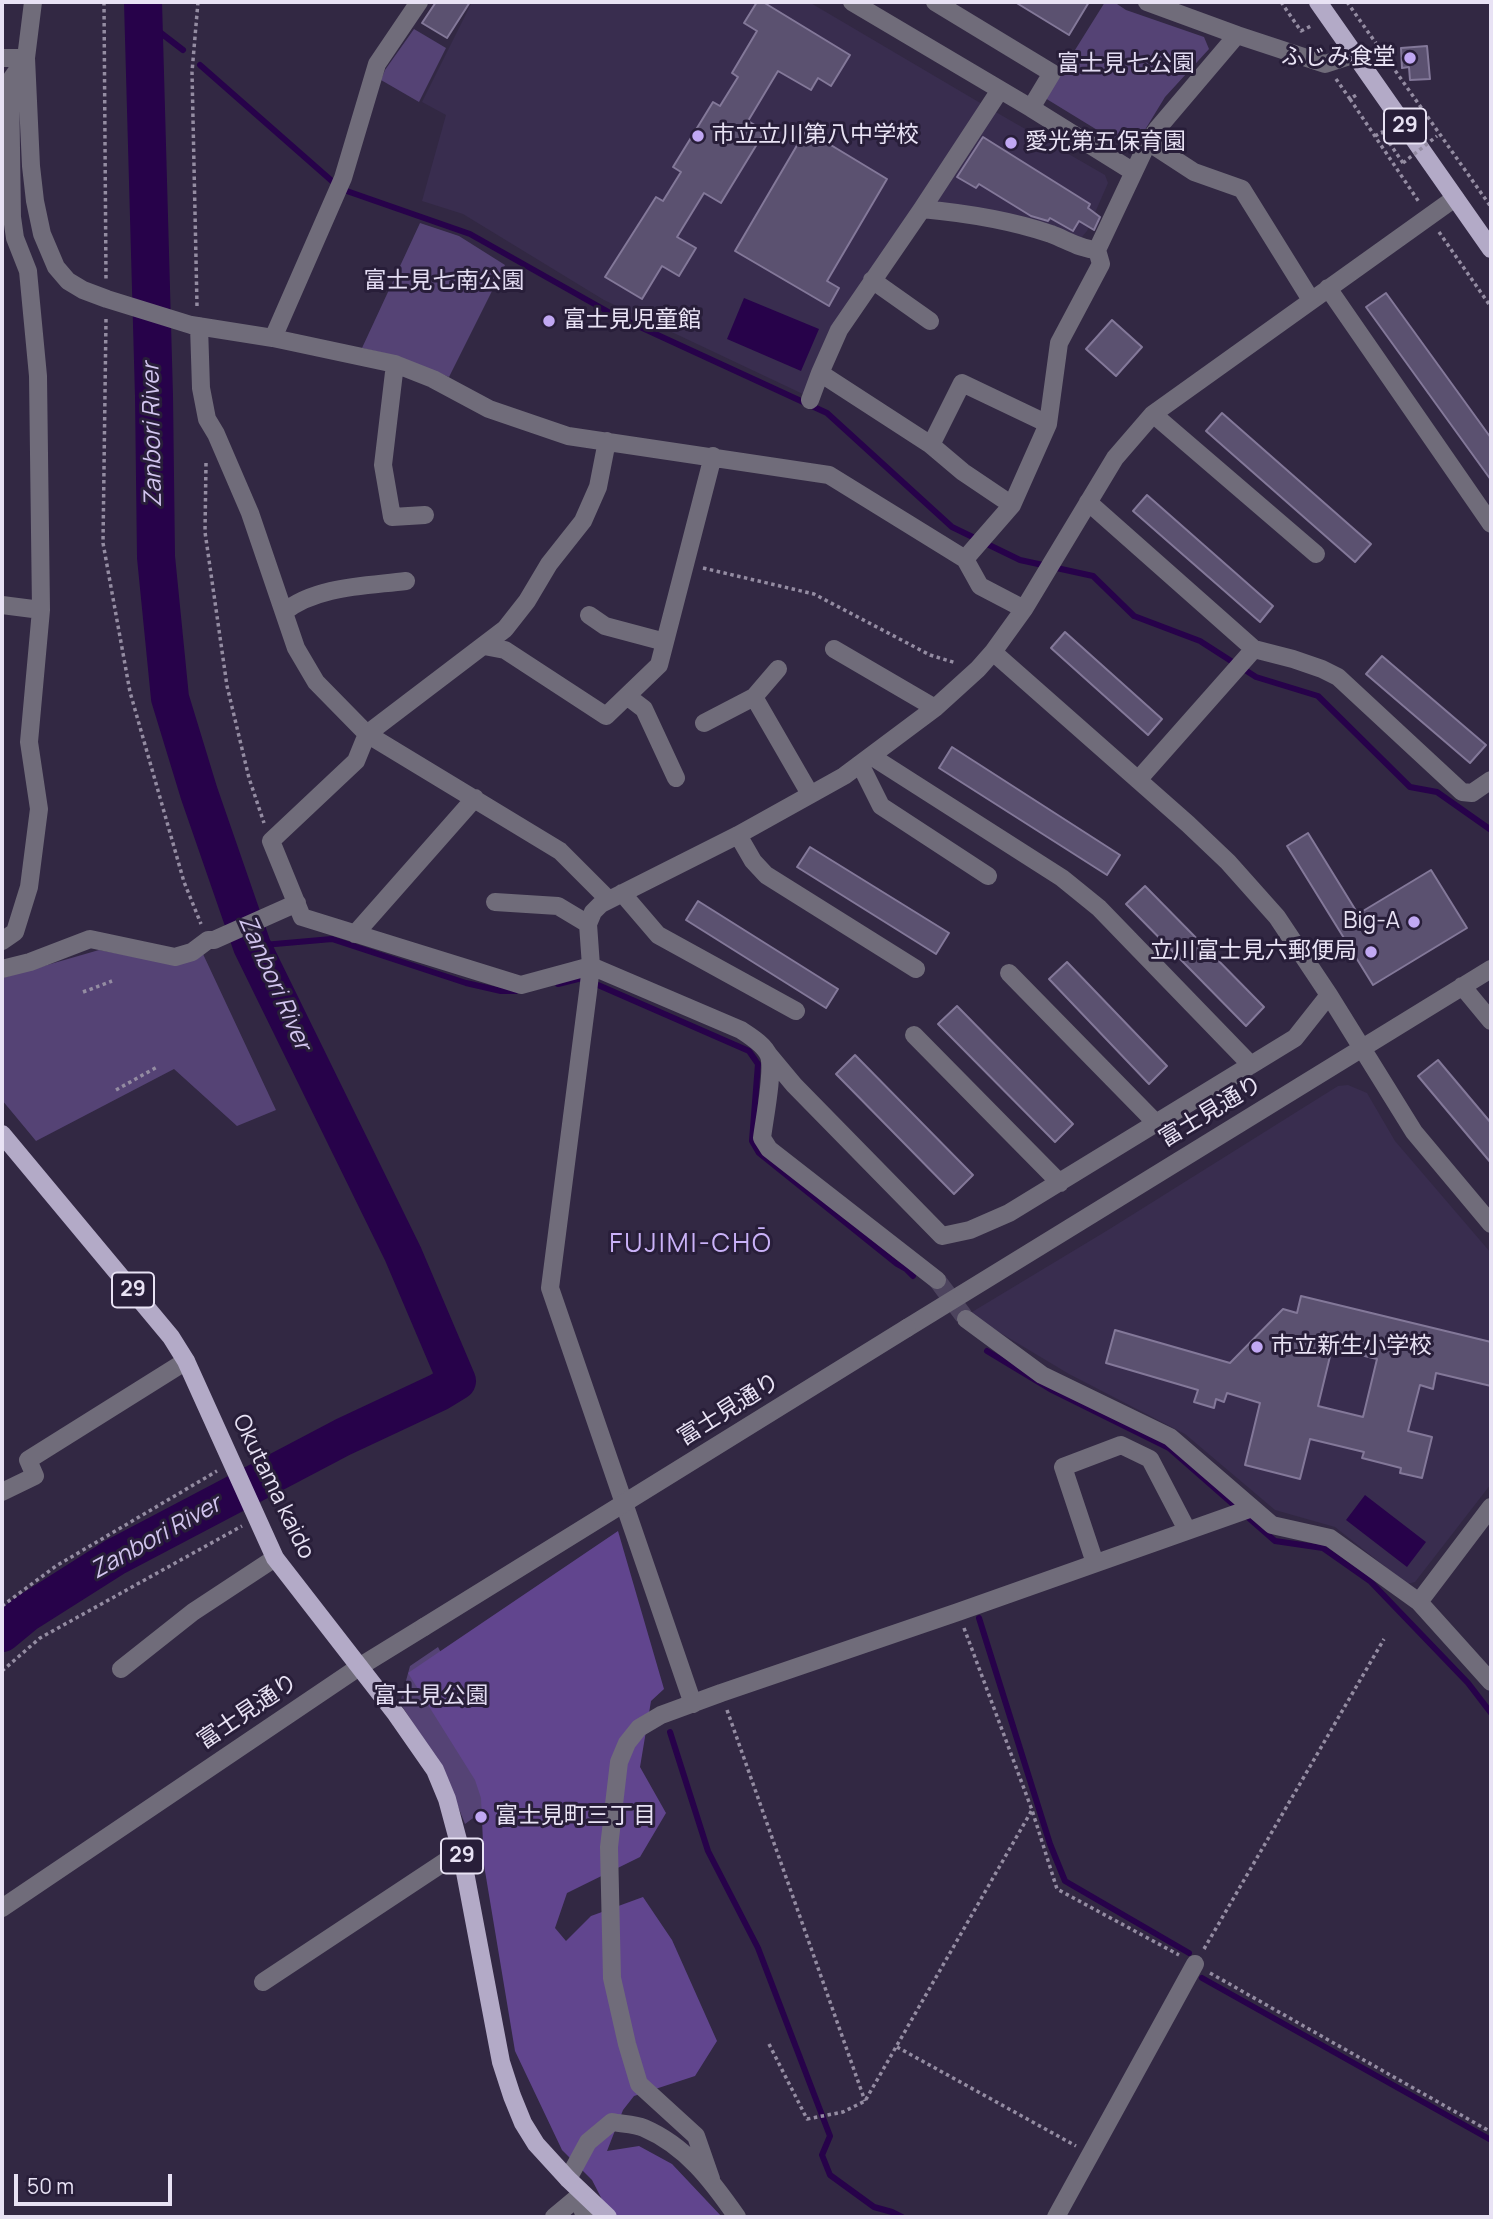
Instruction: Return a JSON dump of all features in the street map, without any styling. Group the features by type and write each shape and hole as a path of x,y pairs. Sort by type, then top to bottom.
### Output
{"main road":[{"name":"29","path":"1318,2 1491,250"},
{"name":"Okutama kaido","path":"3,1139 153,1313 186,1361 275,1558 396,1714 435,1770 447,1799 461,1851 501,2062 523,2123 536,2144 575,2189 608,2217"}],"street":[{"path":"273,338 339,186 377,64 419,2"},
{"path":"852,2 1031,108 1132,172"},
{"path":"935,2 1052,73 1031,108"},
{"path":"1147,2 1325,64 1356,54"},
{"path":"33,3 26,58 34,201 42,234 56,267 68,281 110,300 195,325 273,338 395,364 433,379 489,409 568,436 829,475 970,554 981,586 1024,609"},
{"path":"970,554 1012,505 1048,424 1059,343 1101,264 1097,250 1132,172 1157,128 1237,35"},
{"path":"2,58 26,58"},
{"path":"2,941 15,932 29,887 38,809 29,742 41,610 38,376 28,271 15,238 12,217 10,80 26,58"},
{"path":"810,400 839,330 1000,90"},
{"path":"1148,142 1194,172 1241,189 1311,300"},
{"path":"693,1704 550,1288 590,978 588,924 593,912 615,897 738,835 844,776 935,708 993,652 1024,609 1115,458 1153,414 1455,198"},
{"path":"922,209 999,220 1051,234 1085,249 1097,250"},
{"path":"872,280 930,321"},
{"path":"1328,288 1491,524"},
{"path":"195,325 207,419 250,513 296,648 316,682 366,734 560,851 658,935 796,1010"},
{"path":"395,364 383,465 392,517 425,515"},
{"path":"820,373 931,445 963,472 1012,505"},
{"path":"931,445 962,383 1048,424"},
{"path":"1153,414 1315,554"},
{"path":"607,441 598,486 583,521 549,564 527,601 505,629 366,734 356,761 271,841 303,917 521,985 590,978 741,1030 758,1042 794,1085 942,1236 970,1230 1009,1213 1157,1124 1295,1038 1329,995"},
{"path":"484,646 505,650 606,716 659,666 713,456"},
{"path":"1088,502 1254,649 1312,665 1338,677 1462,792 1472,793 1491,780"},
{"path":"284,612 296,603 337,591 406,581"},
{"path":"2,605 41,610"},
{"path":"589,615 605,626 665,642"},
{"path":"834,649 935,708"},
{"path":"1138,780 1254,649"},
{"path":"993,652 1228,862 1276,917 1329,995 1414,1132 1491,1224"},
{"path":"704,723 754,696 778,669"},
{"path":"627,696 644,709 677,778"},
{"path":"754,696 810,794"},
{"path":"866,760 881,806 988,876"},
{"path":"866,760 1062,878 1079,891 1251,1065"},
{"path":"355,934 475,799"},
{"path":"738,835 753,861 765,875 916,969"},
{"path":"495,902 558,906 588,924"},
{"path":"2,970 90,939 175,957 192,953 211,940 296,903"},
{"name":"富士見通り","path":"2,1908 359,1667 1491,969"},
{"path":"1009,972 1157,1124"},
{"path":"1462,986 1491,1021"},
{"path":"914,1035 1060,1183"},
{"path":"769,1055 770,1083 762,1139 769,1149 937,1280"},
{"path":"966,1319 1042,1375 1170,1437 1272,1525 1330,1538 1419,1602 1491,1682"},
{"path":"2,1492 35,1476 28,1460 186,1361"},
{"path":"1138,1453 1141,1423"},
{"path":"1096,1563 1063,1467 1121,1445 1150,1459 1187,1530"},
{"path":"1419,1602 1491,1507"},
{"path":"711,2179 695,2136 639,2084 612,1979 609,1847 619,1762 627,1743 639,1728 661,1715 721,1693 1250,1508"},
{"path":"121,1669 193,1612 275,1558"},
{"path":"262,1982 461,1851"},
{"path":"1056,2217 1195,1964"},
{"path":"554,2217 575,2189 589,2142 612,2122 643,2127 681,2151 711,2179 737,2217"},
{"path":"575,2189 585,2217"}],"path":[{"path":"104,2 110,300 103,543 130,692 184,882 211,940"},
{"path":"195,325 192,72 198,2"},
{"path":"1347,2 1491,207"},
{"path":"1350,99 1491,307"},
{"path":"1375,136 1382,132 1402,163 1437,136"},
{"path":"215,434 207,439 206,545 227,686 249,778 271,841"},
{"path":"686,565 814,594 930,655 978,669"},
{"path":"83,992 112,981"},
{"path":"116,1090 158,1067"},
{"path":"2,1606 56,1566 232,1465"},
{"path":"2,1671 40,1638 256,1517"},
{"path":"958,1612 1032,1810 1057,1889 1491,2132"},
{"path":"1195,1964 1384,1639"},
{"path":"721,1693 865,2101"},
{"path":"769,2044 807,2119 843,2112 865,2101 1032,1810"},
{"path":"897,2047 1090,2154"}],"shaded area":[{"name":"市立立川第八中学校","path":"472,2 809,2 982,104 805,395 604,300 463,214 422,201 446,115 422,102"},
{"name":"愛光第五保育園","path":"994,111 1105,175 1108,183 1087,231 1081,238 942,205 934,200"},
{"path":"744,298 819,329 801,371 727,339"},
{"name":"市立新生小学校","path":"1348,1085 1367,1093 1395,1141 1491,1253 1491,1484 1415,1582 1407,1584 1335,1527 1275,1510 1185,1434 1069,1374 977,1319 972,1312 1338,1086"},
{"path":"1365,1495 1426,1542 1407,1567 1346,1520"}],"green space":[{"name":"富士見七公園","path":"1105,2 1114,2 1126,10 1204,37 1209,49 1165,97 1137,143 1125,147 1045,98"},
{"path":"414,29 446,48 419,102 381,80"},
{"name":"富士見七南公園","path":"420,223 459,236 505,265 449,377 396,356 362,348"},
{"path":"99,950 169,963 203,954 276,1110 237,1126 174,1069 36,1141 2,1100 2,978"},
{"path":"618,1531 664,1689 651,1701 640,1767 666,1813 640,1857 567,1893 555,1928 566,1941 591,1916 643,1897 672,1940 717,2041 695,2076 634,2096 623,2110 607,2151 639,2146 672,2164 722,2217 611,2217 592,2180 562,2150 515,2051 484,1865 481,1798 475,1780 408,1673"},
{"name":"富士見公園","path":"438,1647 511,1790 465,1824 443,1769 400,1703 410,1666"}],"building":[{"path":"436,2 470,2 447,38 422,23"},
{"path":"757,2 763,2 850,55 831,86 818,78 811,90 778,71 748,121 765,131 721,203 704,193 677,237 696,248 679,276 662,266 642,299 605,277 656,197 663,201 681,172 673,167 713,102 720,106 738,77 732,73 757,31 744,23"},
{"path":"1015,2 1089,2 1069,35"},
{"path":"1427,46 1430,79 1410,80 1409,67 1402,68 1401,48"},
{"path":"806,130 887,179 827,281 839,288 829,306 735,251"},
{"path":"983,137 1090,204 1088,208 1100,217 1094,230 1079,221 1073,231 1050,218 1048,221 1031,216 979,184 976,188 957,177"},
{"path":"1386,293 1491,438 1491,480 1366,307"},
{"path":"1112,320 1142,347 1116,376 1086,349"},
{"path":"1222,413 1371,544 1355,562 1206,431"},
{"path":"1147,495 1273,606 1260,622 1133,511"},
{"path":"1065,632 1162,719 1148,735 1051,648"},
{"path":"1382,656 1486,745 1470,763 1366,674"},
{"path":"952,747 1120,855 1107,875 939,768"},
{"path":"1308,833 1358,914 1431,870 1467,928 1373,985 1287,846"},
{"path":"810,847 949,933 936,954 797,867"},
{"path":"1145,886 1264,1007 1246,1026 1126,904"},
{"path":"698,901 838,989 826,1008 686,920"},
{"path":"1067,962 1167,1066 1149,1084 1049,979"},
{"path":"957,1006 1073,1124 1055,1142 938,1024"},
{"path":"855,1055 973,1175 954,1194 836,1074"},
{"path":"1438,1060 1491,1123 1491,1163 1418,1076"},
{"path":"1301,1296 1491,1342 1491,1386 1436,1373 1433,1389 1420,1385 1408,1431 1432,1437 1422,1478 1400,1473 1401,1468 1362,1458 1364,1452 1310,1439 1300,1479 1245,1465 1260,1403 1227,1393 1224,1402 1216,1399 1214,1408 1194,1402 1198,1390 1106,1363 1115,1330 1230,1363 1283,1309 1297,1313","holes":["1332,1348 1377,1359 1363,1417 1318,1406"]}],"waterway":[{"name":"Zanbori River","path":"2,1633 25,1614 115,1557 343,1437 457,1381 403,1254 252,946 199,793 170,698 156,557 143,2"},
{"path":"144,20 183,50"},
{"path":"200,65 341,189 470,234 612,314 827,413 952,527 1020,560 1093,576 1134,616 1200,641 1256,677 1318,696 1410,787 1437,792 1491,830"},
{"path":"252,946 332,939 466,983 501,991 516,991"},
{"path":"558,984 582,978 749,1051 758,1064 752,1141 759,1153 913,1276"},
{"path":"987,1351 1050,1389 1169,1448 1275,1541 1323,1548 1370,1581 1468,1683 1491,1713"},
{"path":"979,1618 1050,1844 1065,1881 1189,1953"},
{"path":"670,1732 708,1851 758,1948 830,2136 822,2155 830,2175 874,2207 902,2217"},
{"path":"1202,1978 1491,2140"}],"tunnel":[{"path":"937,1280 966,1319"}],"place":[{"name":"ふじみ食堂","path":"1410,58"},
{"name":"市立立川第八中学校","path":"698,136"},
{"name":"愛光第五保育園","path":"1011,143"},
{"name":"富士見児童館","path":"549,321"},
{"name":"Big-A","path":"1414,922"},
{"name":"立川富士見六郵便局","path":"1371,952"},
{"name":"市立新生小学校","path":"1257,1347"},
{"name":"富士見町三丁目","path":"481,1817"}],"district":[{"name":"FUJIMI-CHŌ","path":"691,1245"}]}
